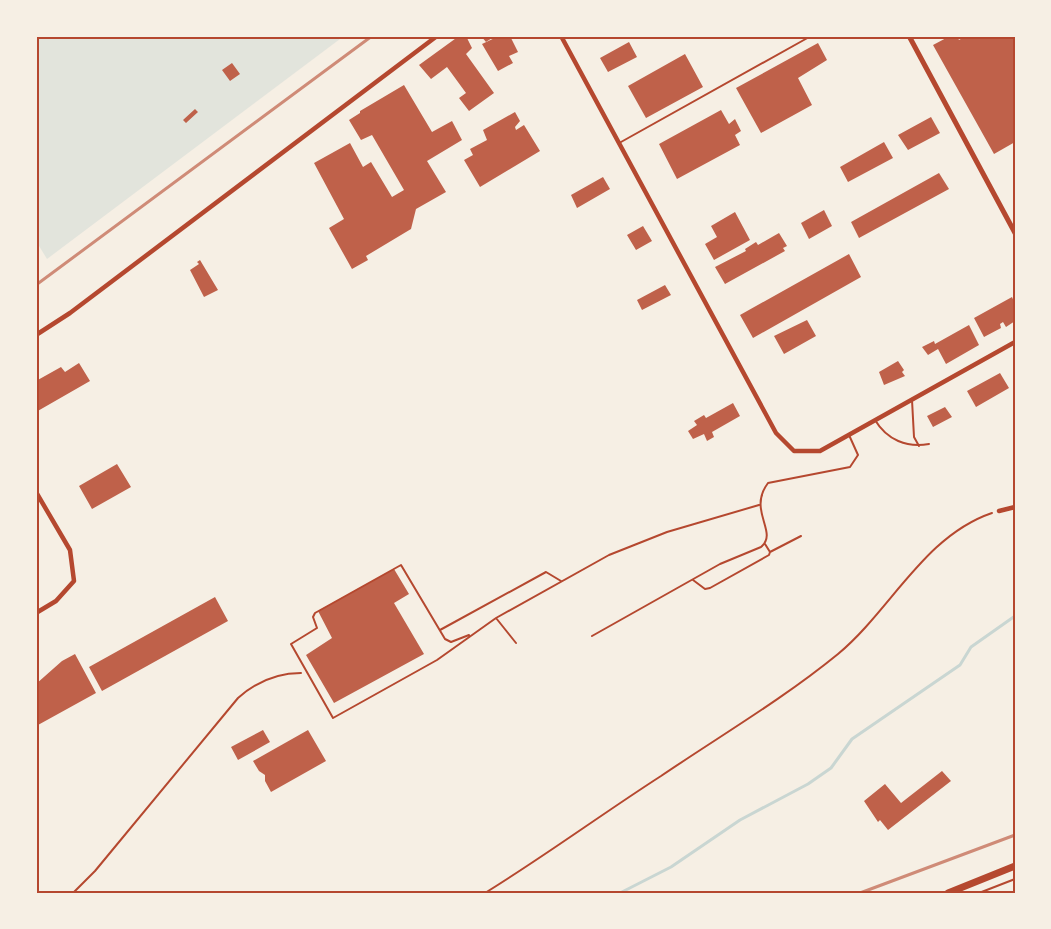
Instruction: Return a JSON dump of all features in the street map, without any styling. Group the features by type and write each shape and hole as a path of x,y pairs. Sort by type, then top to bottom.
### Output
{"main road":[{"path":"948,893 1015,866"}],"street":[{"path":"36,335 70,313 437,36"},
{"path":"561,36 776,434 794,451 820,451 1015,342"},
{"path":"909,36 1015,233"},
{"path":"36,492 70,550 74,581 56,601 36,613"},
{"path":"999,511 1015,507"}],"lane":[{"path":"619,143 811,36"},
{"path":"912,400 914,438 919,446"},
{"path":"876,420 887,433 900,442 911,446 929,444"},
{"path":"592,636 693,580 765,544 768,536 759,505 763,489 774,480 850,468 858,455 849,435"},
{"path":"469,635 447,642 401,565 312,615 317,628 291,644 333,718 422,669 496,618 609,555 647,539 759,505"},
{"path":"693,580 705,590 765,558 770,552 802,536"},
{"path":"765,544 770,552"},
{"path":"439,631 546,572 561,581"},
{"path":"496,618 516,643"}],"path":[{"path":"238,36 253,36"},
{"path":"485,893 802,681 852,641 880,613 926,556 949,536 973,522 999,511"},
{"path":"73,893 95,871 238,698 250,688 272,677 307,673"},
{"path":"979,893 1015,879"}],"shaded area":[{"path":"36,36 344,36 47,259 36,241"}],"building":[{"path":"459,36 466,36 472,48 466,54 494,93 469,111 459,98 466,93 447,67 431,79 419,65"},
{"path":"481,36 495,36 486,42"},
{"path":"499,36 510,36 518,52 509,56 513,63 498,71 482,44"},
{"path":"950,36 957,36 959,40 966,36 1015,36 1015,142 994,154 933,45"},
{"path":"629,42 637,57 608,72 600,58"},
{"path":"818,43 827,60 798,78 812,105 761,133 736,88"},
{"path":"685,54 703,87 646,118 628,86"},
{"path":"232,63 240,74 230,81 222,70"},
{"path":"404,85 432,132 452,121 462,140 427,161 446,192 416,209 411,229 366,256 368,260 352,269 329,228 344,219 314,163 350,143 363,167 371,162 392,197 404,190 372,135 361,140 349,120 360,113 360,111"},
{"path":"195,109 198,112 186,123 183,120"},
{"path":"721,110 729,124 735,119 741,131 735,135 740,145 677,179 659,144"},
{"path":"515,112 520,121 515,127 516,130 524,125 540,151 480,187 464,160 473,155 470,149 487,140 483,130"},
{"path":"931,117 940,133 908,150 898,135"},
{"path":"884,142 893,158 848,182 840,167"},
{"path":"939,173 949,189 859,238 851,222"},
{"path":"603,177 610,189 577,208 571,195"},
{"path":"824,210 832,226 809,239 801,223"},
{"path":"735,212 750,240 714,260 705,244 717,237 711,226"},
{"path":"643,226 652,241 636,250 627,235"},
{"path":"779,233 787,246 783,248 785,251 725,284 715,267 746,251 745,249 756,242 758,245"},
{"path":"849,254 861,277 753,338 740,315"},
{"path":"200,260 218,290 204,297 190,270 199,264 197,262"},
{"path":"665,285 671,295 642,310 637,300"},
{"path":"1012,297 1015,304 1015,321 1006,327 1003,322 1000,324 1001,328 984,337 974,318"},
{"path":"807,320 816,336 784,354 774,336"},
{"path":"969,325 979,345 946,364 938,349 928,355 922,347 934,341 935,344"},
{"path":"898,361 904,370 902,372 905,376 884,385 879,372"},
{"path":"79,363 90,381 36,412 36,381 61,367 65,372"},
{"path":"1000,373 1009,388 976,407 967,391"},
{"path":"733,403 740,416 712,432 714,437 707,441 704,434 693,439 688,431 697,425 694,421 704,415 706,418"},
{"path":"945,407 952,417 933,427 927,416"},
{"path":"117,464 131,487 92,509 79,486"},
{"path":"394,569 409,594 394,603 424,654 334,703 306,655 332,638 318,611"},
{"path":"215,597 228,621 102,691 89,667"},
{"path":"75,654 96,693 38,725 36,684 62,661"},
{"path":"263,730 270,742 238,760 231,747"},
{"path":"308,730 326,761 271,792 265,781 265,775 259,771 253,761"},
{"path":"942,771 951,781 888,830 880,820 878,822 864,801 885,784 901,803"}],"waterway":[{"path":"620,893 671,867 740,820 808,784 831,768 852,739 960,665 971,647 1015,616"}],"railway":[{"path":"36,285 372,36"},
{"path":"860,893 1015,835"}]}
